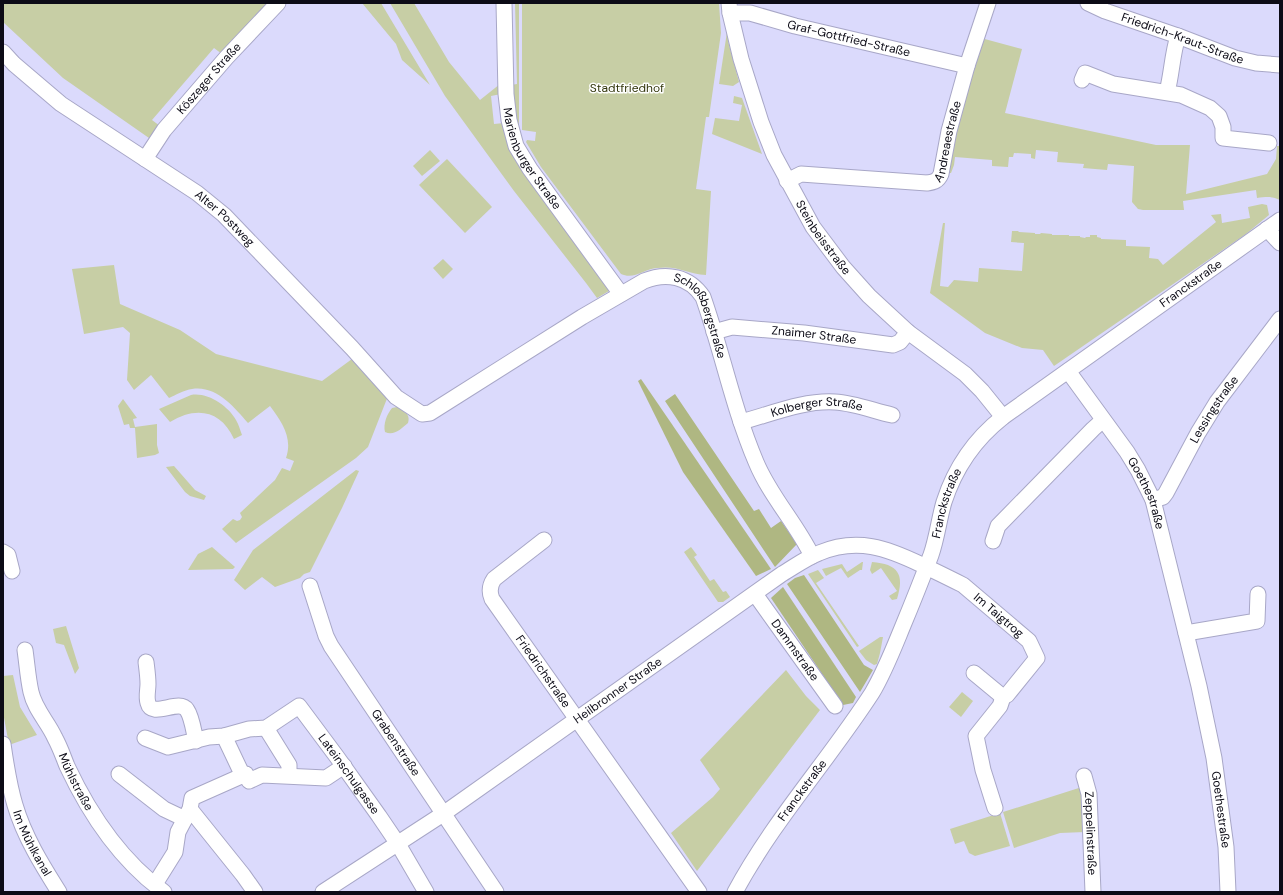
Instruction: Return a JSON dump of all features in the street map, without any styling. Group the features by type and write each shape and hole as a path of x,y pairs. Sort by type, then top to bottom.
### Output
{"street":[{"name":"Köszeger Straße","path":"145,159 164,130 226,58 278,3"},
{"name":"Marienburger Straße","path":"504,3 506,94 509,120 516,146 530,169 617,296"},
{"name":"Andreaestraße","path":"788,181 801,174 927,183 934,182 939,178 949,131 967,66 988,3"},
{"name":"Friedrich-Kraut-Straße","path":"1088,3 1105,11 1178,36 1234,58 1256,63 1280,65"},
{"name":"Graf-Gottfried-Straße","path":"730,8 795,26 967,66"},
{"name":"Steinbeisstraße","path":"730,8 739,52 749,86 774,155 813,227 843,267 869,296 908,332 965,374 982,391 1003,417"},
{"path":"1167,92 1178,36"},
{"name":"Alter Postweg","path":"3,52 14,64 61,104 197,193 224,214 352,348 396,397 422,414"},
{"path":"1082,80 1085,73 1113,84 1181,95 1210,108 1215,112 1223,127 1223,140 1269,143"},
{"name":"Franckstraße","path":"735,892 770,835 872,693 893,650 932,553 946,496 957,470 978,440 1003,417 1280,220"},
{"path":"1267,230 1280,243"},
{"name":"Schloßbergstraße","path":"422,414 430,413 584,316 644,281 668,276 683,279 694,286 702,297 741,422 756,463 769,487 812,556"},
{"name":"Lessingstraße","path":"1152,500 1163,497 1166,493 1217,402 1280,319"},
{"name":"Znaimer Straße","path":"714,332 732,327 804,333 893,345 900,342 908,332"},
{"name":"Goethestraße","path":"1068,371 1127,452 1138,470 1152,500 1199,686 1214,758 1226,847 1228,892"},
{"name":"Kolberger Straße","path":"741,422 797,407 823,402 848,404 892,415"},
{"path":"993,541 998,526 1092,429 1103,420"},
{"name":"Friedrichstraße","path":"544,540 496,576 491,584 490,594 494,602 576,720 699,892"},
{"name":"Heilbronner Straße","path":"325,891 443,814 782,574 812,556 834,548 863,545 890,551 926,567"},
{"path":"3,552 8,555 12,571"},
{"name":"Im Taigtrog","path":"926,567 963,585 1029,641 1037,658 1008,695 1003,696 1000,706 976,738 983,770 995,808"},
{"name":"Grabenstraße","path":"310,586 323,628 331,646 496,892"},
{"name":"Dammstraße","path":"755,594 835,706"},
{"path":"1186,634 1258,621 1258,594"},
{"name":"Mühlstraße","path":"25,650 31,693 37,710 52,732 86,802 117,848 159,889"},
{"path":"146,662 148,703 150,706 159,709 178,706 185,708 189,714 196,740"},
{"path":"974,673 1003,696"},
{"name":"Lateinschulgasse","path":"266,728 299,706 344,766 398,844 426,892"},
{"path":"145,738 168,747 173,747 209,737 224,736 249,729 266,728 289,765 289,775"},
{"path":"224,736 252,782"},
{"name":"Im Mühlkanal","path":"3,744 10,787 20,819 34,850 59,892"},
{"path":"120,774 164,809 189,808 252,782 262,775 289,775 326,778 344,766"},
{"name":"Zeppelinstraße","path":"1084,776 1090,794 1093,892"},
{"path":"159,889 175,852 178,832 189,808"},
{"path":"189,808 244,876 255,892"}],"green space":[{"path":"3,3 267,3 222,54 214,48 152,120 160,126 149,138 63,78 3,22"},
{"path":"362,3 381,3 430,85 402,60 396,44"},
{"path":"390,3 414,3 449,62 480,100 500,84 501,94 491,96 494,124 504,123 609,291 597,298 514,191 445,96"},
{"path":"515,3 519,3 519,128 516,127 511,85 517,84"},
{"name":"Stadtfriedhof","path":"522,3 719,3 721,33 709,117 706,117 696,189 711,191 706,275 664,267 630,276 621,274 541,167 526,142 527,140 535,141 536,132 522,130"},
{"path":"727,32 739,82 733,86 719,84"},
{"path":"981,38 1022,49 1005,113 1156,145 1190,145 1186,194 1267,174 1276,159 1277,146 1280,146 1280,200 1272,197 1257,198 1256,190 1183,201 1184,210 1138,209 1132,202 1134,166 1108,164 1107,170 1083,168 1084,164 1057,162 1058,152 1036,150 1035,159 1031,158 1031,154 1014,153 1013,157 1009,157 1008,167 992,166 992,160 955,157 951,173 949,173 959,121"},
{"path":"734,96 742,98 762,154 712,134 715,118 739,121 742,105 733,103"},
{"path":"430,150 440,161 422,176 413,166"},
{"path":"447,159 492,207 465,233 419,185"},
{"path":"1262,204 1267,205 1269,215 1246,234 1054,366 1043,350 1022,348 985,333 930,293 943,223 945,223 940,286 948,287 954,280 978,282 979,268 1022,271 1024,243 1011,242 1012,231 1035,234 1041,233 1080,236 1085,238 1090,237 1090,235 1097,235 1097,237 1101,239 1126,240 1126,246 1150,247 1149,258 1158,259 1163,265 1216,222 1211,215 1221,214 1222,223 1250,218 1248,207"},
{"path":"443,259 453,269 443,279 433,268"},
{"path":"114,265 120,304 180,330 216,354 322,381 352,359 388,396 368,447 356,458 236,543 222,529 233,519 237,521 240,520 242,517 240,513 275,480 282,468 290,471 294,461 286,458 288,444 285,430 279,418 270,406 248,423 224,398 209,390 192,389 183,391 169,398 151,375 134,390 127,380 130,333 123,327 84,334 72,269"},
{"path":"641,379 771,569 756,576 683,472 638,381"},
{"path":"675,394 754,511 759,509 771,528 781,521 797,544 775,567 665,401"},
{"path":"191,395 211,398 223,405 236,420 242,435 234,439 229,429 222,422 207,414 189,414 170,422 159,409"},
{"path":"123,399 137,418 133,419 135,427 157,424 157,445 159,453 137,458 135,428 130,428 129,424 124,425 118,406"},
{"path":"397,407 408,415 408,423 400,430 391,433 385,432 385,422 387,416 392,408"},
{"path":"174,466 195,490 206,496 204,500 190,496 185,492 166,467"},
{"path":"356,470 359,471 310,572 304,574 300,578 275,587 262,577 245,590 234,580 253,550"},
{"path":"212,547 235,567 233,569 188,570 198,554"},
{"path":"691,547 697,555 694,557 710,581 714,579 723,592 726,591 730,597 723,602 718,602 684,552"},
{"path":"862,562 862,570 848,578 841,568 826,576 822,569 842,564 847,572"},
{"path":"872,562 888,565 897,572 900,583 897,599 892,600 889,596 897,591 881,568 872,574 870,570"},
{"path":"818,570 824,578 816,583 859,646 857,647 808,574"},
{"path":"804,575 864,665 873,670 860,692 787,584 795,578"},
{"path":"783,587 856,697 853,703 843,705 771,598"},
{"path":"66,626 79,668 75,674 64,645 56,643 53,629"},
{"path":"880,637 883,637 880,653 877,664 874,665 866,660 859,651"},
{"path":"786,670 806,696 820,710 697,871 671,833 713,797 720,789 700,760"},
{"path":"13,675 20,707 37,735 9,745 3,712 3,676"},
{"path":"962,692 973,701 961,717 949,707"},
{"path":"1082,787 1085,832 1060,833 1014,848 1003,812"},
{"path":"1000,813 1010,846 975,856 969,853 964,841 955,844 950,829"}]}
